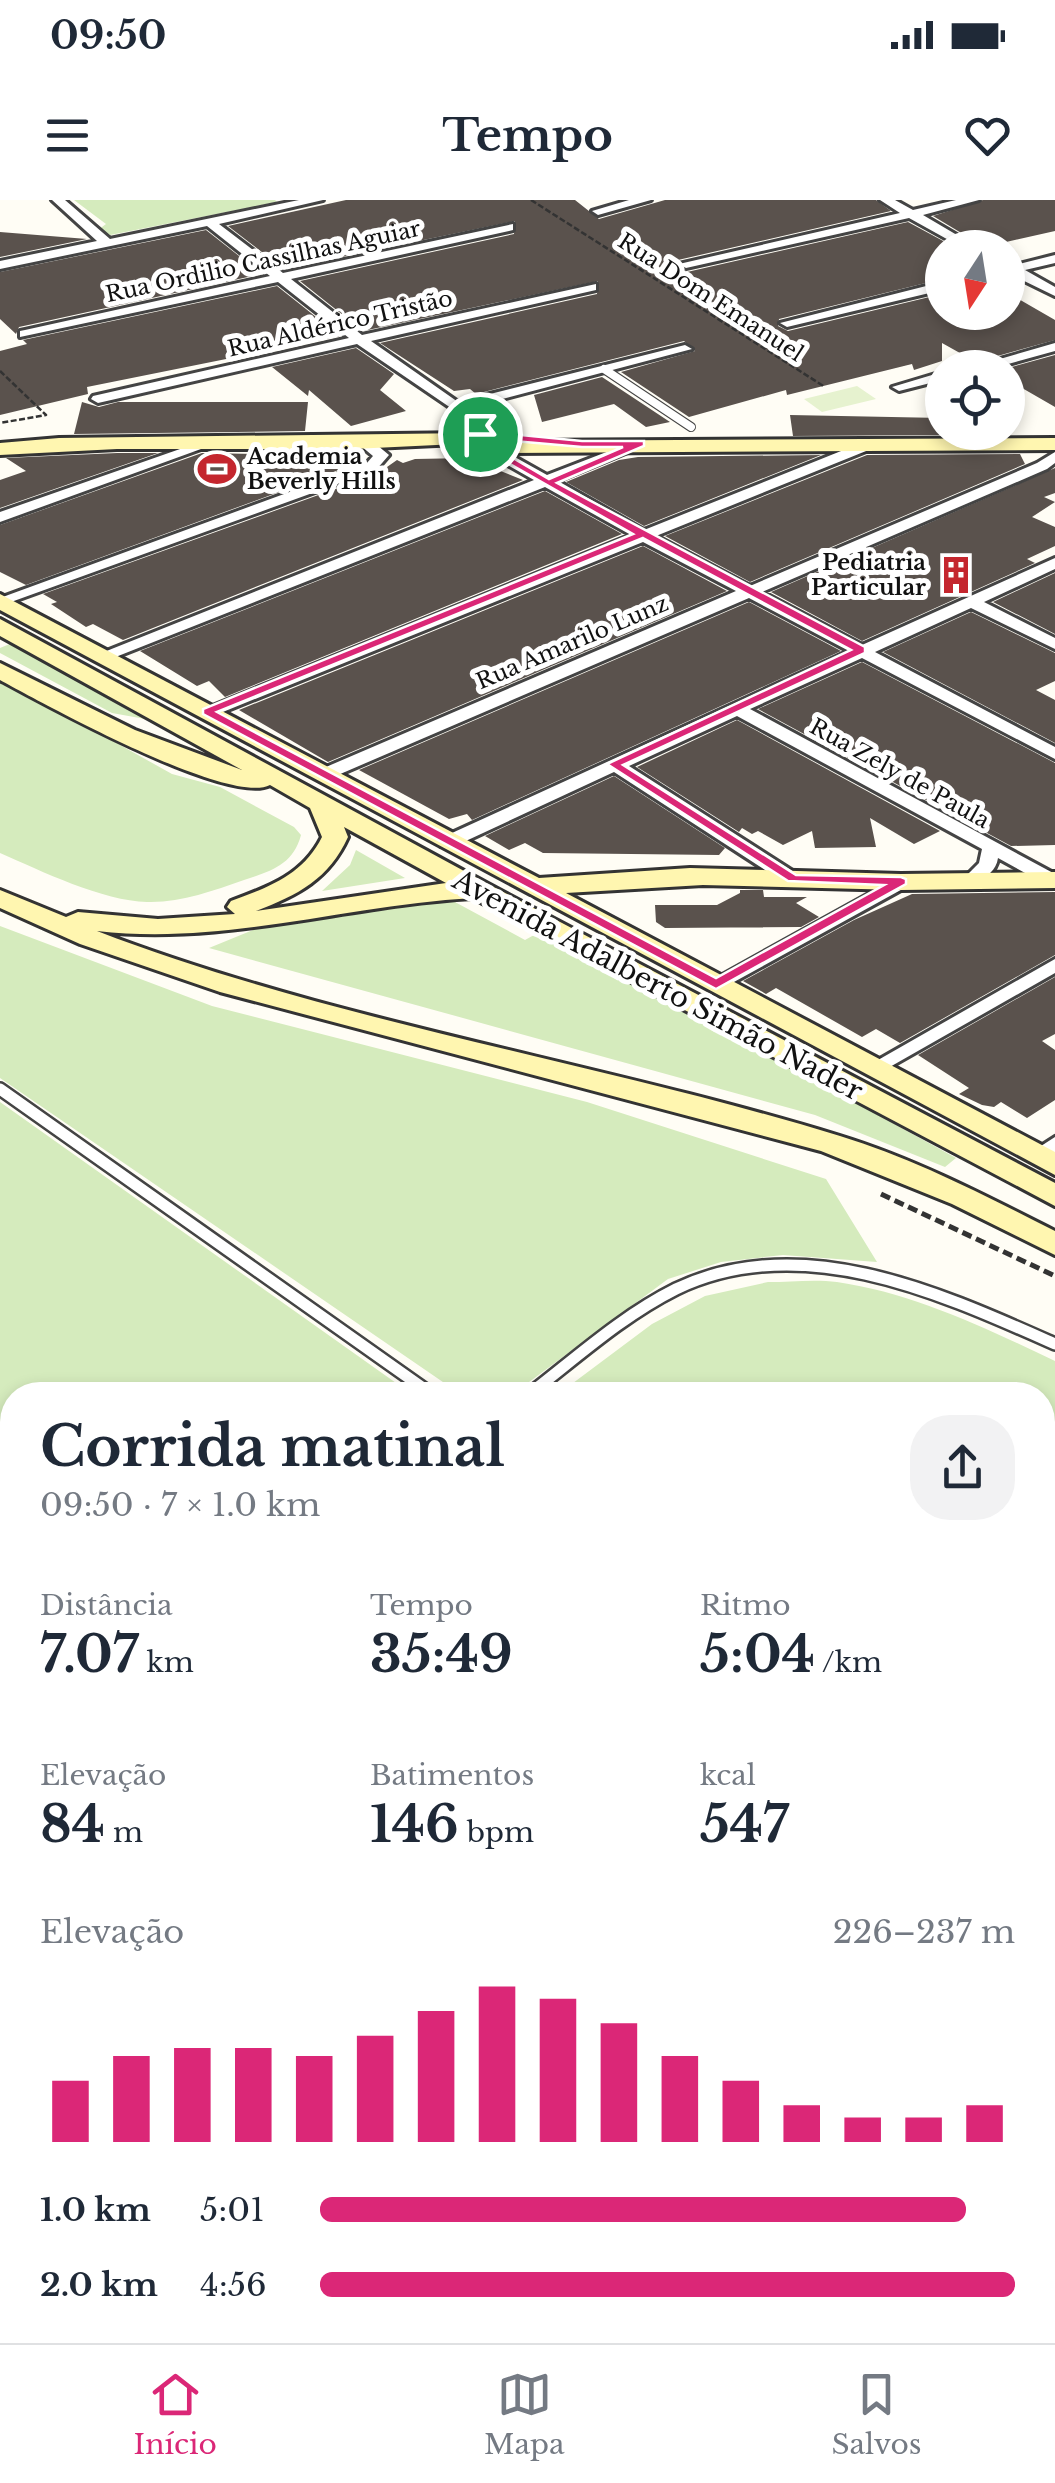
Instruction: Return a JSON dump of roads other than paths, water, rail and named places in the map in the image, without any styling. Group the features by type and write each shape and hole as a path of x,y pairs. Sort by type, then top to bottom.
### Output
{"street":[{"path":"58,200 106,242"},
{"path":"598,211 645,200"},
{"path":"886,200 941,230"},
{"path":"686,264 974,200"},
{"path":"0,265 306,201"},
{"path":"209,222 358,339 455,407 486,439 548,483 1055,754"},
{"name":"Rua Ordilio Cassilhas Aguiar","path":"25,334 509,228"},
{"path":"1025,266 1055,259"},
{"path":"1025,277 1055,292"},
{"name":"Rua Aldérico Tristão","path":"98,399 592,287"},
{"path":"787,322 925,290"},
{"path":"1025,355 1055,347"},
{"path":"455,407 685,348"},
{"path":"899,387 925,380"},
{"path":"0,441 205,446 486,439 835,451"},
{"path":"1,610 371,467 382,455 366,444"},
{"path":"102,656 640,444"},
{"path":"207,712 642,535 835,451 871,444 1055,444"},
{"path":"1032,445 1048,461"},
{"path":"0,517 205,446"},
{"name":"Rua Amarilo Lunz","path":"326,774 1048,461"},
{"path":"448,842 1055,562"},
{"path":"970,602 1055,644"},
{"name":"Avenida Adalberto Simão Nader","path":"1,610 102,656 874,1068 1049,1154"},
{"name":"Avenida Adalberto Simão Nader","path":"1,610 309,796 1055,1196"},
{"path":"0,670 92,719 189,763 309,796 335,837 318,869 270,896 169,927"},
{"name":"Rua Zely de Paula","path":"735,708 1050,877"},
{"path":"614,764 792,878 977,874 1050,877"},
{"name":"Rua Zely de Paula","path":"977,874 988,865 991,848"},
{"path":"29,912 169,927 244,921 397,896 510,872 901,882 1050,877"},
{"path":"466,883 538,886 710,876"},
{"path":"716,984 901,882"},
{"path":"0,898 106,944 230,986 832,1144 963,1197 1055,1244"},
{"path":"874,1068 1055,965"}],"lane":[{"path":"604,370 692,427"},
{"path":"0,1089 415,1382"},
{"path":"545,1382 645,1308 703,1278 804,1264 855,1268 920,1285 1055,1344"}],"place":[{"name":"Academia Beverly Hills","path":"217,469"},
{"name":"Pediatria Particular","path":"956,575"}]}
